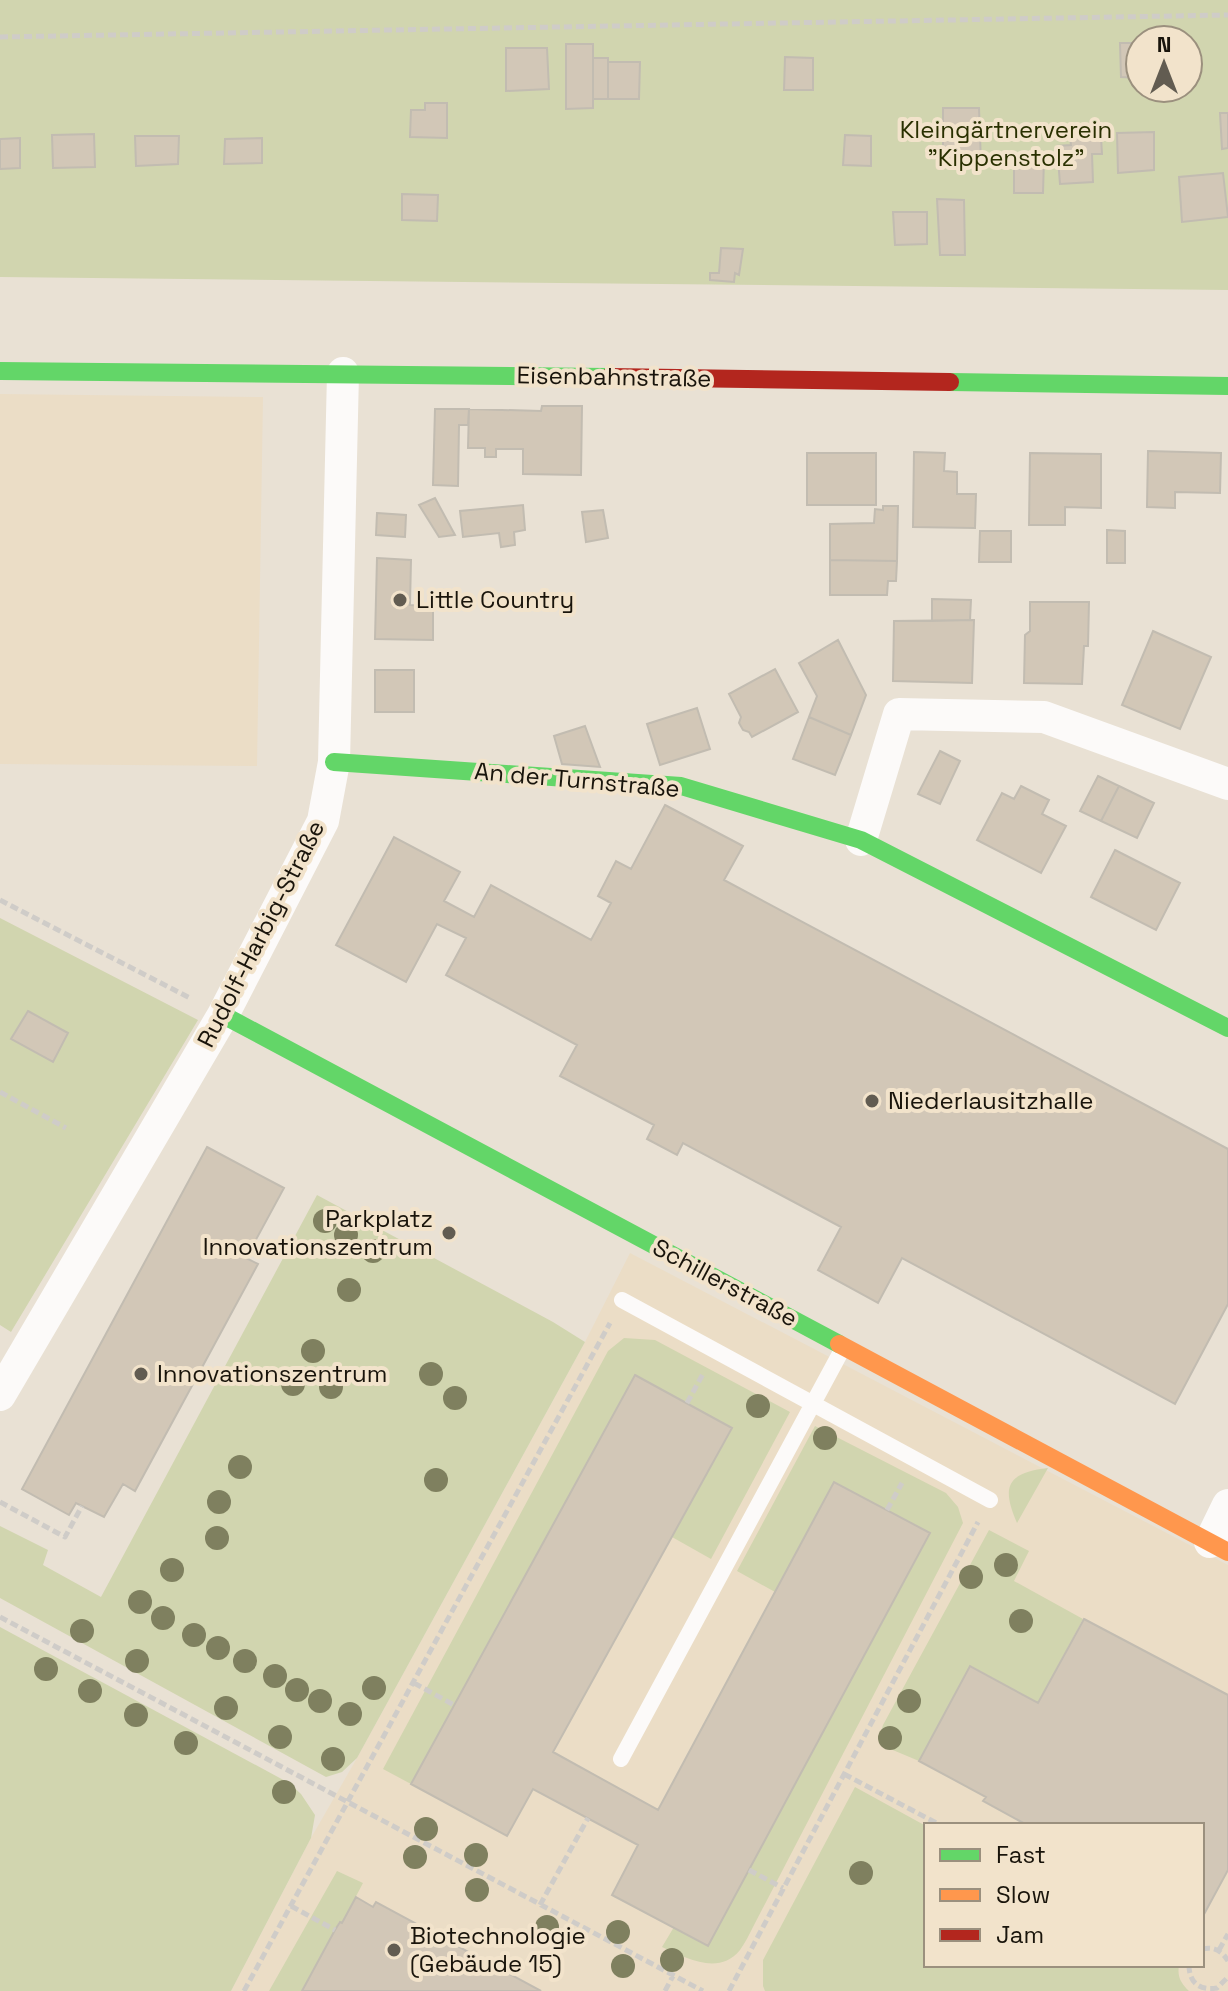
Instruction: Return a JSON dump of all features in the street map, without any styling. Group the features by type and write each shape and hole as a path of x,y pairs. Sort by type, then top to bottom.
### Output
{"street":[{"name":"Eisenbahnstraße","path":"0,371 1228,386"},
{"name":"Rudolf-Harbig-Straße","path":"0,1395 223,1015 323,821 334,762 343,373"},
{"path":"861,840 899,714 1044,717 1228,784"},
{"name":"An der Turnstraße","path":"334,762 681,786 861,840 1228,1028"},
{"name":"Schillerstraße","path":"223,1015 1219,1547"},
{"path":"1219,1547 1228,1505"}],"lane":[{"path":"622,1300 990,1500"},
{"path":"621,1759 843,1346"}],"path":[{"path":"0,37 1228,15"},
{"path":"0,900 223,1015"},
{"path":"0,1092 66,1128"},
{"path":"244,1991 622,1300"},
{"path":"729,1991 990,1500"},
{"path":"0,1502 65,1537 82,1506"},
{"path":"0,1617 703,1991"},
{"path":"414,1683 454,1705"},
{"path":"844,1774 936,1823"},
{"path":"540,1905 588,1818"},
{"path":"749,1870 783,1888"},
{"path":"291,1906 335,1930"},
{"path":"1219,1950 1226,1943 1228,1934"},
{"path":"1204,1949 1219,1950 1228,1961"},
{"path":"1189,1967 1189,1975 1198,1989 1217,1988 1228,1977"},
{"path":"665,1991 673,1976"}],"shaded area":[{"path":"0,394 263,397 257,766 0,764"},
{"path":"630,1253 1228,1565 1228,1991 231,1991 311,1838 585,1342"}],"green space":[{"name":"Kleingärtnerverein \"Kippenstolz\"","path":"0,0 1228,0 1228,290 0,277"},
{"path":"0,918 198,1020 11,1332 0,1325"},
{"path":"317,1195 585,1342 357,1758 342,1772 326,1777 0,1598 0,1526 48,1550 43,1565 101,1597"},
{"path":"624,1338 655,1340 790,1412 711,1559 672,1537 732,1428 635,1375 411,1784 383,1769 608,1351"},
{"path":"815,1426 946,1493 958,1507 963,1523 745,1942 732,1958 722,1962 702,1962 662,1947 674,1927 708,1945 930,1534 834,1483 775,1592 737,1571"},
{"path":"1048,1468 1017,1523 1009,1500 1011,1484 1024,1474"},
{"path":"989,1530 1029,1551 1014,1581 1083,1619 1038,1703 971,1666 919,1761 888,1748 880,1735 883,1725"},
{"path":"0,1627 289,1783 315,1815 311,1838 231,1991 0,1991"},
{"path":"855,1787 924,1825 924,1967 1179,1967 1180,1980 1189,1991 765,1991 763,1960"},
{"path":"337,1871 363,1883 342,1923 339,1922 302,1991 269,1991"}],"building":[{"path":"1120,43 1124,43 1124,77 1121,77"},
{"path":"566,44 593,44 593,108 566,109"},
{"path":"506,48 547,48 549,89 506,91"},
{"path":"785,57 813,58 813,90 784,90"},
{"path":"593,58 608,58 608,99 593,99"},
{"path":"608,62 640,62 639,99 608,99"},
{"path":"425,103 447,103 447,138 410,137 411,110 425,110"},
{"path":"943,108 979,108 981,163 943,163"},
{"path":"1220,113 1228,113 1228,148 1222,149"},
{"path":"1154,132 1154,170 1118,173 1117,133"},
{"path":"94,134 95,167 53,168 52,135"},
{"path":"845,135 871,136 871,166 843,165"},
{"path":"135,136 179,136 178,164 136,166"},
{"path":"1101,137 1102,154 1092,154 1093,182 1060,184 1057,146 1071,145 1070,138"},
{"path":"20,138 20,168 0,169 0,139"},
{"path":"262,138 262,163 224,164 225,139"},
{"path":"1044,158 1043,193 1014,193 1014,159"},
{"path":"1223,173 1228,217 1182,222 1179,177"},
{"path":"402,194 438,195 437,221 402,220"},
{"path":"937,199 964,200 965,255 940,255"},
{"path":"893,212 927,212 927,244 895,245"},
{"path":"721,248 743,249 739,275 735,273 734,282 710,280 710,273 719,273"},
{"path":"542,406 582,406 581,475 523,474 523,449 496,449 496,457 485,457 485,448 468,448 469,409 541,411"},
{"path":"435,409 469,409 468,425 459,425 458,486 433,485"},
{"path":"1148,451 1221,453 1220,493 1175,492 1175,508 1147,507"},
{"path":"914,452 945,453 944,471 957,472 957,494 976,494 975,528 913,527"},
{"path":"807,453 876,453 876,505 807,505"},
{"path":"1030,453 1101,454 1101,508 1065,507 1065,525 1029,525"},
{"path":"435,498 455,535 439,537 419,505"},
{"path":"523,505 525,530 514,532 515,545 501,547 499,533 463,537 460,511"},
{"path":"883,506 898,506 897,561 830,560 830,524 874,523 875,509 883,510"},
{"path":"603,510 608,538 586,542 582,512"},
{"path":"377,513 406,515 405,537 376,535"},
{"path":"1107,530 1125,531 1125,563 1107,563"},
{"path":"980,531 1011,531 1011,562 979,562"},
{"path":"377,558 411,560 410,605 433,606 433,640 375,639"},
{"path":"830,560 897,561 896,581 888,581 887,595 830,595"},
{"path":"932,599 971,600 970,620 932,621"},
{"path":"1030,602 1089,602 1088,646 1084,646 1082,684 1024,683 1025,635 1030,631"},
{"path":"974,620 972,683 893,681 894,621"},
{"path":"1153,631 1211,657 1180,729 1122,705"},
{"path":"838,640 866,695 851,735 809,717 817,696 799,663"},
{"path":"775,669 798,712 752,737 739,723 741,717 729,694"},
{"path":"375,670 414,670 414,712 375,712"},
{"path":"697,708 710,749 660,765 647,724"},
{"path":"809,717 851,735 835,775 793,759"},
{"path":"585,726 600,767 562,764 554,736"},
{"path":"940,751 960,761 940,804 918,794"},
{"path":"1098,776 1119,786 1101,821 1080,811"},
{"path":"1021,786 1049,800 1042,814 1066,826 1041,873 977,840 1002,793 1014,799"},
{"path":"1119,786 1154,803 1137,838 1101,821"},
{"name":"Niederlausitzhalle","path":"665,805 743,846 724,880 1228,1149 1228,1304 1175,1404 902,1258 878,1303 818,1270 841,1227 683,1143 677,1155 647,1139 654,1125 560,1076 577,1045 446,975 466,938 437,924 406,982 336,945 394,837 460,872 444,901 474,917 491,885 591,940 611,903 598,896 616,861 631,869"},
{"path":"1115,850 1180,883 1156,930 1091,897"},
{"path":"28,1011 68,1033 53,1062 11,1039"},
{"name":"Innovationszentrum","path":"207,1147 284,1188 246,1258 258,1264 135,1491 123,1484 104,1517 76,1503 69,1515 22,1489"},
{"path":"635,1375 732,1428 553,1752 658,1810 834,1482 930,1533 708,1946 612,1895 638,1845 533,1789 507,1836 411,1784"},
{"path":"1084,1619 1228,1695 1228,1870 1204,1914 1204,1823 1023,1823 983,1801 986,1797 919,1761 970,1666 1038,1703"},
{"name":"Biotechnologie (Gebäude 15)","path":"356,1897 373,1907 376,1902 541,1991 302,1991"}],"traffic: fast":[{"path":"0,371 609,377"},
{"path":"950,382 1228,386"},
{"path":"334,762 681,786 861,840 1228,1028"},
{"path":"223,1015 839,1344"}],"traffic: slow":[{"path":"839,1344 1228,1552"}],"traffic: jam":[{"path":"609,377 950,382"}],"place":[{"name":"Little Country","path":"400,600"},
{"name":"Niederlausitzhalle","path":"872,1101"},
{"name":"Parkplatz Innovationszentrum","path":"449,1233"},
{"name":"Innovationszentrum","path":"141,1374"},
{"name":"Biotechnologie (Gebäude 15)","path":"394,1950"}]}
